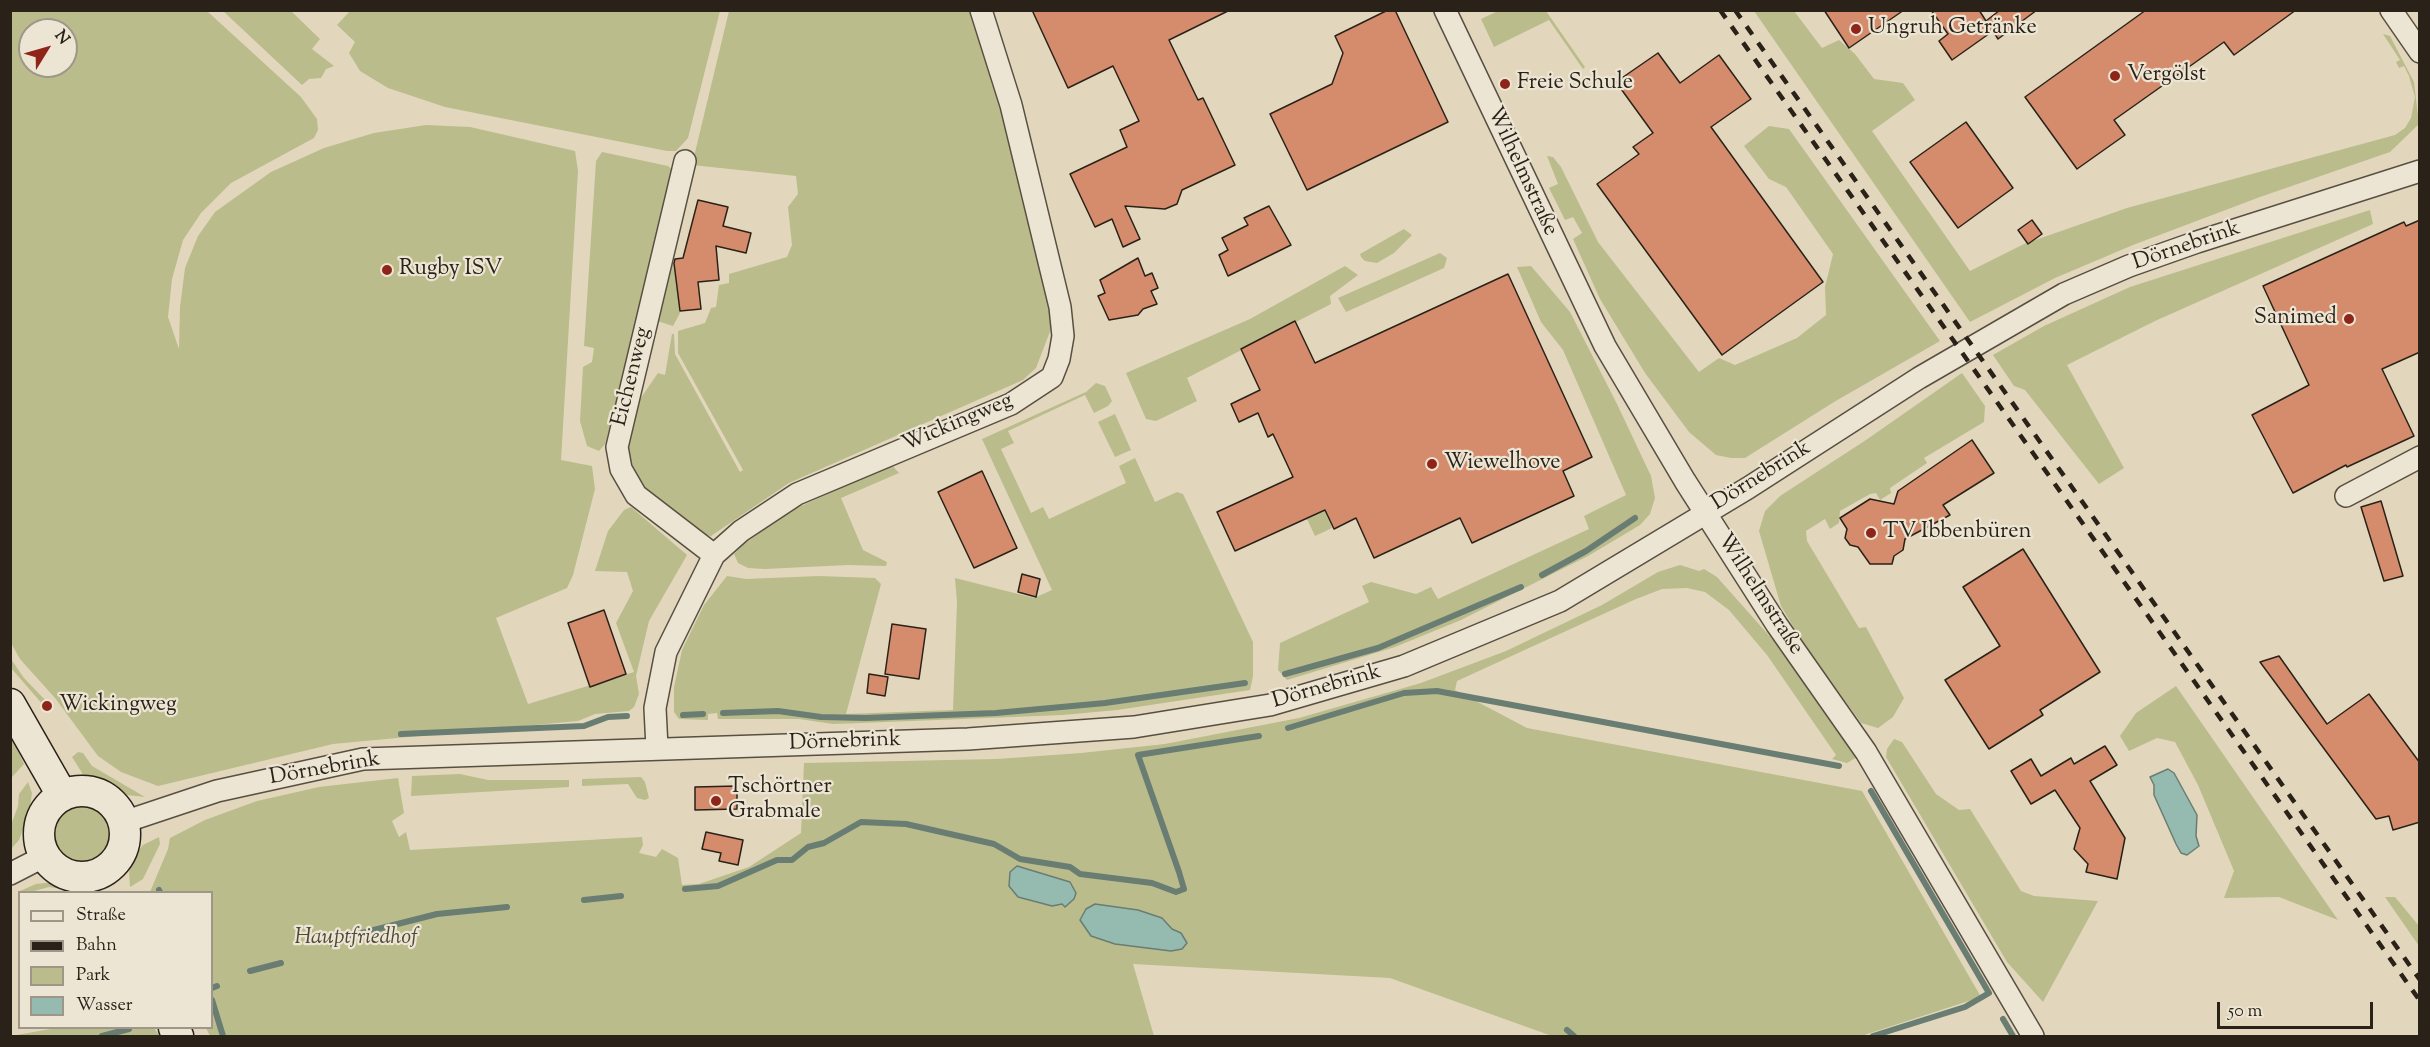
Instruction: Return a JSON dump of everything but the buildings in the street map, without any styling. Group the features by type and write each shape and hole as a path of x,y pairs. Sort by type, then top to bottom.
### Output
{"main road":[{"path":"10,704 62,795"},
{"path":"87,790 99,794 114,805 124,822 124,846 106,883 89,877 63,874 45,856 39,843 40,822 51,804 62,795 87,790"}],"street":[{"name":"Wickingweg","path":"657,748 655,708 666,652 714,555 741,531 798,494 1011,404 1052,377 1059,359 1063,336 1060,307 1011,105 981,10"},
{"name":"Wilhelmstraße","path":"1446,10 1605,346 1777,625 1871,759 2033,1036"},
{"path":"2391,10 2420,52"},
{"name":"Eichenweg","path":"686,161 617,447 621,469 636,495 714,555"},
{"name":"Dörnebrink","path":"124,822 217,791 363,759 968,739 1134,728 1270,705 1404,666 1560,601 1706,513 1919,378 2064,294 2129,266 2197,242 2420,171"},
{"path":"2346,495 2420,457"},
{"path":"10,874 45,856"}],"green space":[{"path":"10,11 207,11 301,97 317,119 318,130 314,138 231,183 201,213 183,240 172,279 168,317 179,349 180,307 185,268 198,236 215,212 271,172 324,148 374,133 426,125 470,127 575,151 578,171 561,460 592,466 595,489 573,575 567,588 496,618 528,704 634,672 616,623 633,591 627,572 595,571 608,531 624,510 631,507 687,555 649,621 636,676 639,694 634,707 629,711 595,714 578,721 333,744 158,786 121,772 98,756 55,698 20,659 11,643"},
{"path":"223,11 291,11 320,39 312,49 334,66 326,69 321,78 309,79 302,85"},
{"path":"350,11 720,11 688,138 676,151 667,151 445,107 388,88 360,71 349,53 355,42 337,25"},
{"path":"729,11 971,11 1001,107 1050,309 1051,329 1036,368 1023,380 789,483 711,536 705,535 638,485 627,464 626,449 636,405 658,373 665,375 672,334 674,334 675,354 740,472 743,470 678,353 678,331 705,323 711,308 716,307 719,285 729,283 729,274 787,257 792,245 788,207 798,194 796,176 692,165"},
{"path":"1498,11 1546,11 1585,67 1583,69 1549,20 1494,47 1481,19"},
{"path":"1754,11 1794,11 1822,48 1839,40 1855,54 1874,79 1903,83 1915,100 1872,131 1970,271 2024,244 2127,208 2395,135 2405,128 2411,118 2415,97 2404,66 2399,68 2396,62 2400,60 2383,34 2390,36 2414,82 2419,124 2390,152 2260,197 2133,245 2055,278 1970,322"},
{"path":"1769,126 1789,129 1940,341 1834,402 1745,458 1731,458 1716,455 1689,432 1645,373 1600,299 1573,239 1582,233 1573,217 1565,220 1549,188 1558,184 1547,156 1553,157 1561,167 1598,242 1699,372 1719,358 1735,365 1797,338 1826,315 1825,287 1833,254 1786,187 1769,179 1744,146"},
{"path":"602,152 668,166 675,172 675,182 605,444 599,451 587,446 580,421 583,367 592,362 594,348 584,346 596,161"},
{"path":"2370,210 2373,224 2155,321 2067,365 2124,468 2099,484 2025,390 2014,386 1993,355 2044,326 2130,287"},
{"path":"1404,229 1412,235 1394,253 1377,263 1365,261 1361,257 1360,254"},
{"path":"1440,253 1447,258 1444,268 1346,312 1338,298"},
{"path":"666,263 674,263 680,313 673,326 651,319"},
{"path":"1345,266 1358,275 1330,296 1331,304 1187,378 1197,401 1156,421 1146,419 1126,373 1250,319"},
{"path":"1531,266 1570,312 1617,404 1651,476 1655,498 1650,514 1640,525 1588,556 1461,620 1395,647 1287,680 1278,670 1280,643 1369,602 1362,586 1371,582 1416,594 1431,587 1438,599 1589,529 1584,516 1626,495 1563,350 1541,322 1517,267"},
{"path":"1962,373 1985,406 1984,422 1924,458 1927,463 1890,488 1891,493 1880,500 1876,493 1870,494 1840,511 1839,523 1830,529 1825,519 1806,531 1807,541 1859,628 1866,627 1904,698 1893,717 1878,728 1861,723 1801,640 1781,606 1759,531 1765,511 1780,496"},
{"path":"1096,383 1105,386 1112,401 1108,406 1094,413 1085,395 1008,431 1014,443 1001,449 1031,513 1043,507 1049,519 1126,483 1119,466 1135,458 1155,502 1177,492 1183,494 1253,642 1253,676 1250,690 1117,710 1063,715 833,724 799,719 718,719 717,713 708,714 708,720 679,719 674,712 674,687 682,650 704,605 727,576 746,579 819,576 875,578 881,584 846,714 953,710 957,602 955,578 1034,598 1052,590 982,439 1086,392"},
{"path":"1115,414 1131,450 1115,457 1098,422"},
{"path":"892,465 899,473 841,498 863,550 887,562 886,566 848,565 765,569 748,568 738,563 734,554 788,512"},
{"path":"1325,511 1332,528 1315,536 1307,519"},
{"name":"Hauptfriedhof","path":"1680,565 1699,571 1704,569 1717,577 1789,658 1857,757 1847,763 1832,759 1836,755 1767,655 1729,610 1705,592 1687,588 1662,589 1636,599 1457,681 1455,690 1527,728 1862,791 1981,997 1861,1036 1552,1036 1390,978 1133,964 1154,1036 210,1036 206,1029 213,1029 213,891 150,891 168,849 170,838 205,820 257,801 319,787 398,778 404,813 392,821 399,837 406,832 410,850 642,837 643,845 639,853 656,857 662,849 678,858 682,885 699,884 749,867 801,833 804,763 997,759 1081,753 1165,744 1299,718 1421,683 1506,651 1602,605 1658,572"},
{"path":"11,659 24,678 48,703 44,706 11,668"},
{"path":"2176,686 2338,920 2279,897 2224,898 2234,871 2198,785 2175,742 2157,738 2129,751 2120,736 2136,713"},
{"path":"11,736 24,764 12,777 11,791"},
{"path":"1894,739 1902,742 1936,794 1959,810 1970,809 2021,891 2034,896 2098,901 2043,1002 2007,962 1886,757 1887,749"},
{"path":"78,752 83,753 92,766 145,797 127,795 107,783 84,776 72,757"},
{"path":"460,774 488,780 569,780 569,787 411,796 412,776"},
{"path":"641,777 645,782 649,798 645,800 637,798 628,784 582,786 582,779"},
{"path":"28,782 32,793 29,814 19,840 11,849 11,825 18,806 19,794"},
{"path":"76,802 88,802 104,811 111,821 113,833 111,845 104,855 88,864 76,864 65,859 56,850 51,839 51,827 56,816 65,807"},
{"path":"159,837 160,844 143,879 130,887 129,872 135,855 143,845"},
{"path":"54,882 76,891 49,887 34,891 20,891 36,884"},
{"path":"2385,897 2395,897 2419,926 2419,946"},
{"path":"50,1029 155,1029 160,1036 11,1036"}],"water":[{"path":"2168,769 2174,773 2197,815 2196,836 2199,846 2187,855 2181,853 2176,844 2154,795 2154,785 2150,777"},
{"path":"1017,866 1070,882 1076,893 1074,899 1065,907 1062,904 1052,906 1018,897 1009,886 1010,872"},
{"path":"1095,904 1138,910 1162,918 1172,929 1181,933 1187,943 1182,949 1171,951 1115,944 1091,936 1080,920 1086,909"}],"waterway":[{"path":"1542,575 1586,551 1635,518"},
{"path":"1285,674 1378,648 1521,587"},
{"path":"723,713 778,711 821,717 865,718 996,713 1105,703 1245,683"},
{"path":"1288,728 1404,693 1437,691 1839,766"},
{"path":"683,715 703,714"},
{"path":"401,734 584,726 608,717 627,716"},
{"path":"685,889 718,886 777,860 792,860 808,847 824,843 861,822 906,824 994,844 1020,859 1070,867 1080,874 1152,883 1176,892 1184,889 1138,755 1259,736"},
{"path":"1871,791 1989,993 1965,1007 1873,1036"},
{"path":"584,900 621,896"},
{"path":"333,945 350,936 437,914 507,907"},
{"path":"250,971 281,963"},
{"path":"213,988 217,986"},
{"path":"213,1003 223,1036"},
{"path":"2003,1019 2013,1036"},
{"path":"102,1036 129,1029"},
{"path":"1567,1030 1574,1036"}],"railway":[{"path":"1720,10 2420,1001"},
{"path":"1735,10 2420,980"}],"place":[{"name":"Ungruh Getränke","path":"1856,29"},
{"name":"Vergölst","path":"2115,76"},
{"name":"Freie Schule","path":"1505,84"},
{"name":"Rugby ISV","path":"387,270"},
{"name":"Sanimed","path":"2349,319"},
{"name":"Wiewelhove","path":"1432,464"},
{"name":"TV Ibbenbüren","path":"1871,533"},
{"name":"Wickingweg","path":"47,706"},
{"name":"Tschörtner Grabmale","path":"716,801"}]}
